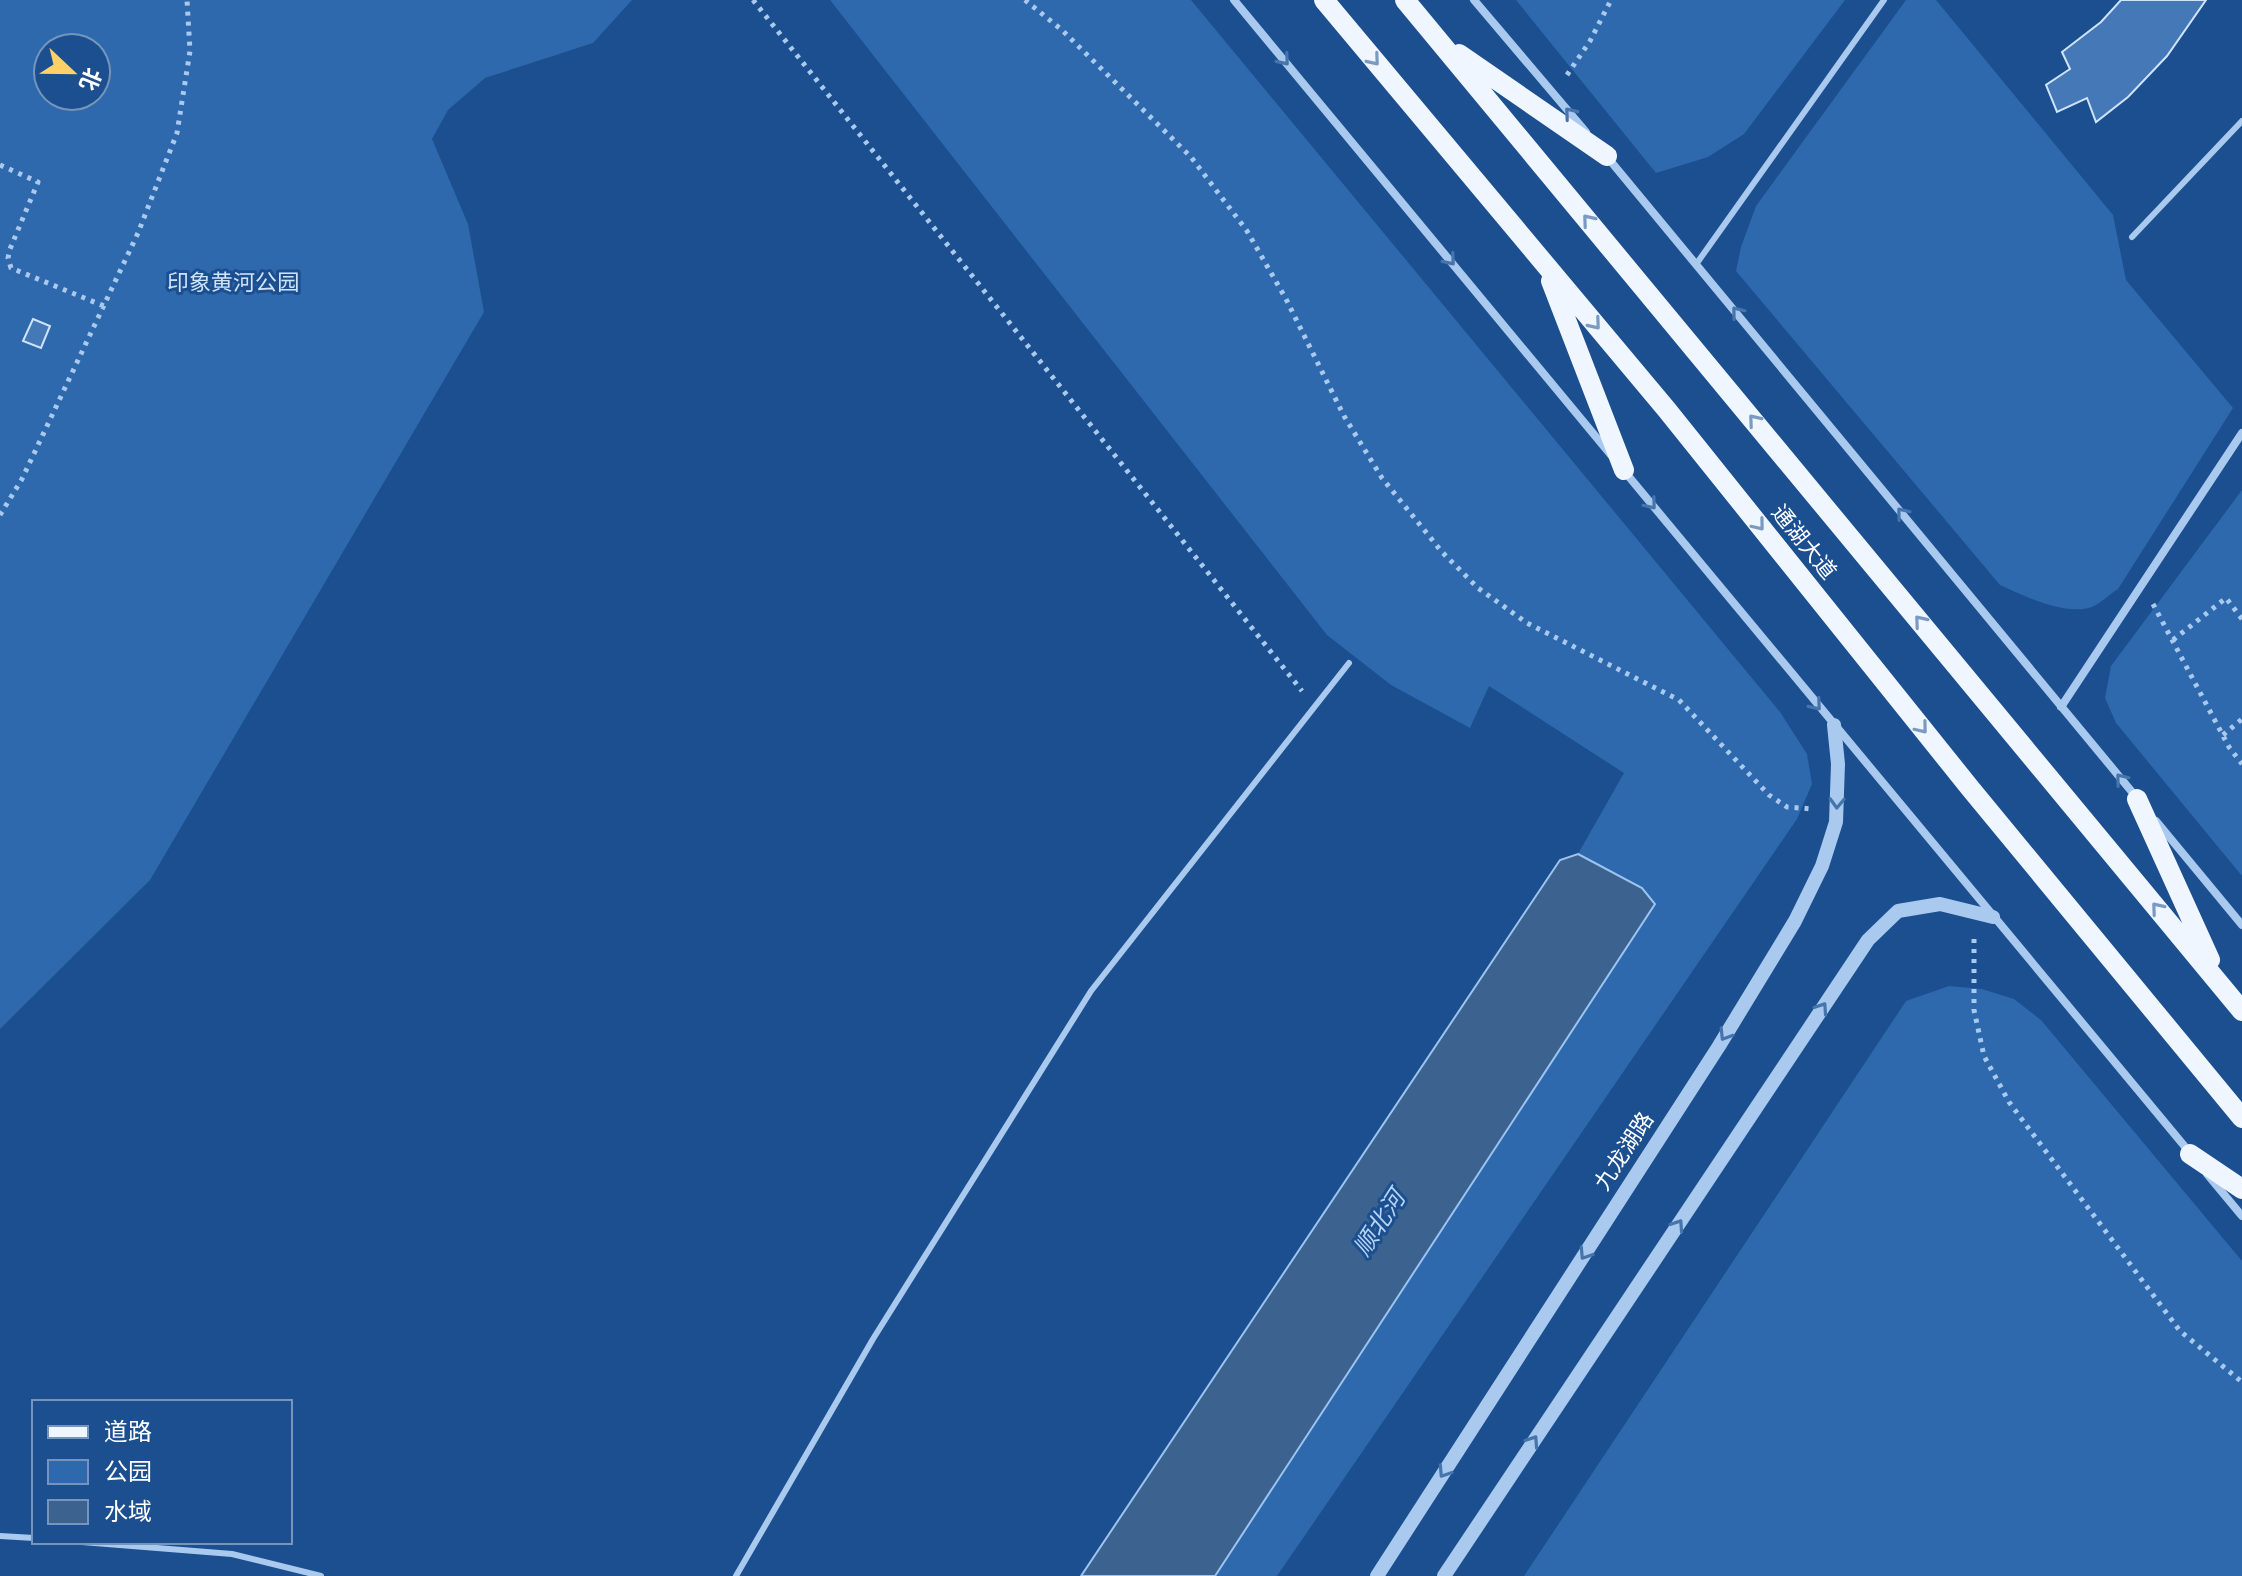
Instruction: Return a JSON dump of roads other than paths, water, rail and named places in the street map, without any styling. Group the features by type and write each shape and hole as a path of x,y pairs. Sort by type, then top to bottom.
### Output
{"main road":[{"name":"通湖大道","path":"1324,0 1667,410 1970,788 2242,1118"},
{"name":"通湖大道","path":"1405,0 2242,1011"},
{"path":"1439,40 1607,156"},
{"path":"1544,263 1624,470"},
{"path":"2137,799 2221,986"},
{"path":"2190,1154 2242,1189"}],"street":[{"path":"1234,0 2242,1216"},
{"path":"1474,0 1697,263 2242,925"},
{"path":"2061,707 2242,433"},
{"name":"九龙湖路","path":"1377,1576 1719,1046 1795,921 1822,866 1836,822 1838,764 1834,725"},
{"path":"1444,1576 1868,940 1898,911 1940,904 1993,917"}],"lane":[{"path":"1697,263 1884,0"},
{"path":"2132,237 2242,121"},
{"path":"736,1576 873,1339 1091,991 1349,663"},
{"path":"0,1536 32,1538"},
{"path":"107,1544 232,1554 321,1576"}],"water":[{"name":"顺北河","path":"1578,854 1642,888 1655,904 1215,1576 1081,1576 1560,860"}],"park label":[{"name":"印象黄河公园","path":"233,282"}]}
